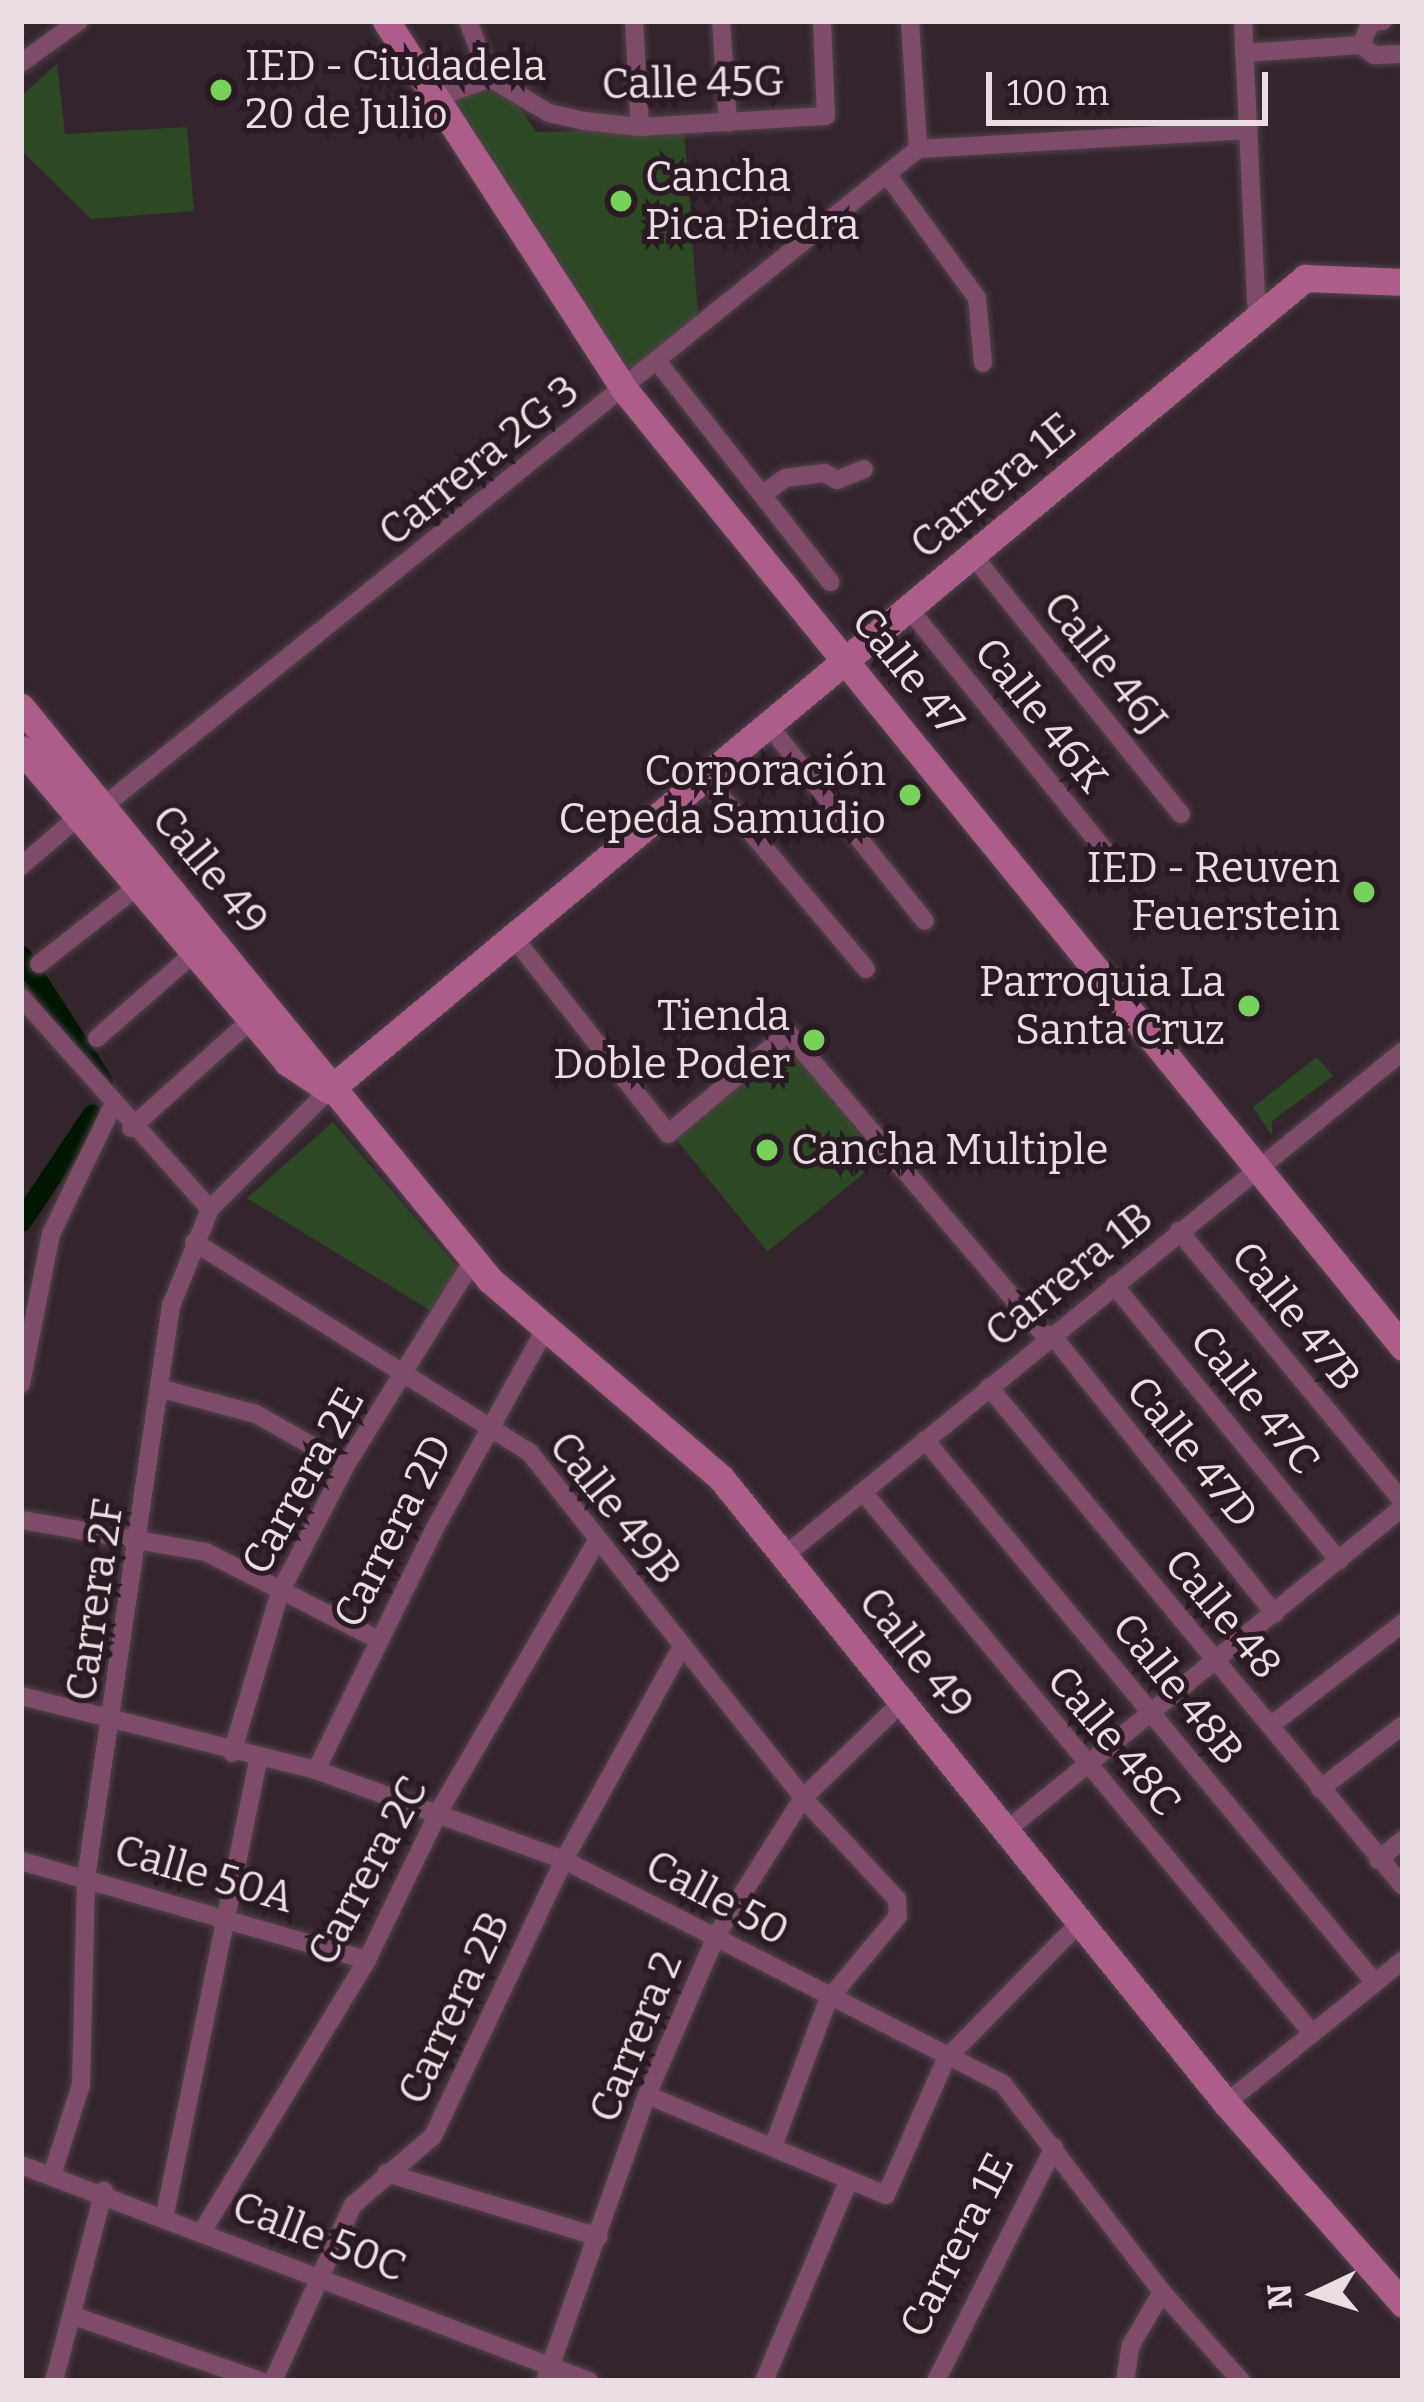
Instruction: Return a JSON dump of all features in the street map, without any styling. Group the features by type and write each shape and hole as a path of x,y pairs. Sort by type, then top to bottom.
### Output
{"street":[{"path":"21,63 79,21"},
{"name":"Calle 47","path":"386,21 623,388 1403,1347"},
{"path":"433,98 490,77 468,21"},
{"path":"634,21 640,127"},
{"path":"722,21 728,123"},
{"name":"Calle 45G","path":"490,77 549,113 640,127 826,116 822,21"},
{"path":"910,21 918,149 1248,130"},
{"path":"1243,21 1257,320"},
{"path":"1361,45 1371,22 1383,21"},
{"path":"1244,53 1361,45 1374,55 1403,54"},
{"name":"Carrera 2G 3","path":"21,866 889,177 918,149"},
{"path":"889,177 977,298 983,363"},
{"name":"Carrera 1E","path":"329,1090 1305,278 1403,282"},
{"path":"657,361 830,581"},
{"path":"765,493 785,478 825,472 837,480 864,469"},
{"name":"Calle 46J","path":"974,556 1181,814"},
{"name":"Calle 46K","path":"910,610 1117,866"},
{"path":"770,727 925,921"},
{"name":"Calle 49","path":"24,728 136,887 286,1062 329,1090"},
{"path":"707,780 866,969"},
{"name":"Calle 49","path":"87,816 306,1047 329,1090 473,1260 544,1331 689,1448 1008,1829 1226,2103 1403,2304"},
{"path":"39,964 136,887"},
{"name":"Calle 47D","path":"514,938 668,1134 788,1033 1049,1336 1276,1614"},
{"path":"97,1038 194,953"},
{"path":"21,997 112,1107 210,1209"},
{"path":"131,1128 251,1020"},
{"name":"Carrera 1B","path":"783,1557 1257,1166 1403,1052"},
{"name":"Carrera 2F","path":"53,2172 80,2085 86,1878 140,1544 171,1306 210,1209 329,1090"},
{"path":"21,1384 51,1234 112,1107"},
{"name":"Calle 47B","path":"1179,1231 1403,1505"},
{"name":"Calle 49B","path":"194,1242 406,1372 541,1466 595,1544 802,1798 902,1908 828,2000"},
{"name":"Carrera 2E","path":"232,1753 280,1592 346,1466 473,1260"},
{"name":"Calle 47C","path":"1114,1286 1339,1561"},
{"name":"Carrera 2D","path":"316,1770 377,1639 544,1331"},
{"name":"Calle 48","path":"989,1387 1403,1886"},
{"path":"162,1389 256,1414 346,1466"},
{"name":"Calle 48B","path":"925,1440 1375,1983"},
{"name":"Calle 48C","path":"863,1492 1312,2033"},
{"path":"1008,1829 1089,1768 1403,1505"},
{"path":"21,1520 206,1552 377,1639"},
{"name":"Carrera 2C","path":"203,2230 367,1960 440,1811 595,1544"},
{"path":"1270,1726 1403,1623"},
{"name":"Carrera 2B","path":"273,2381 317,2274 353,2205 386,2173 416,2157 433,2136 564,1860 682,1646"},
{"name":"Calle 50","path":"21,1696 258,1761 316,1770 440,1811 564,1860 716,1934 828,2000 1003,2084 1162,2292 1241,2381"},
{"name":"Carrera 2","path":"548,2374 647,2095 716,1934 802,1798 902,1702"},
{"path":"1320,1789 1403,1725"},
{"path":"165,2214 231,1916 258,1761"},
{"path":"1378,1860 1403,1840"},
{"name":"Calle 50A","path":"21,1861 231,1916 367,1960"},
{"path":"647,2095 774,2144 880,2197 891,2189 946,2059 1081,1921"},
{"path":"1226,2103 1403,1960"},
{"path":"774,2144 828,2000"},
{"name":"Carrera 1E","path":"936,2381 1054,2146"},
{"name":"Calle 50C","path":"21,2164 104,2190 317,2274 548,2374 589,2381"},
{"path":"386,2173 599,2237"},
{"path":"764,2381 848,2182"},
{"path":"55,2381 104,2190"},
{"path":"1125,2381 1131,2344 1162,2292"},
{"path":"70,2315 260,2381"}],"green space":[{"path":"57,64 65,134 187,127 194,211 91,219 21,150 21,96"},
{"path":"487,84 510,92 536,132 684,129 698,314 624,376 454,107 459,95"},
{"path":"787,1044 881,1160 767,1252 674,1136"},
{"path":"1317,1057 1333,1076 1272,1121 1272,1136 1253,1107"},
{"path":"333,1122 457,1267 431,1311 247,1198"}],"waterway":[{"path":"21,956 102,1081"},
{"path":"21,1221 92,1115"}],"place":[{"name":"IED - Ciudadela 20 de Julio","path":"221,90"},
{"name":"Cancha Pica Piedra","path":"621,201"},
{"name":"Corporación Cepeda Samudio","path":"910,795"},
{"name":"IED - Reuven Feuerstein","path":"1364,892"},
{"name":"Parroquia La Santa Cruz","path":"1249,1006"},
{"name":"Tienda Doble Poder","path":"814,1040"},
{"name":"Cancha Multiple","path":"767,1150"}]}
